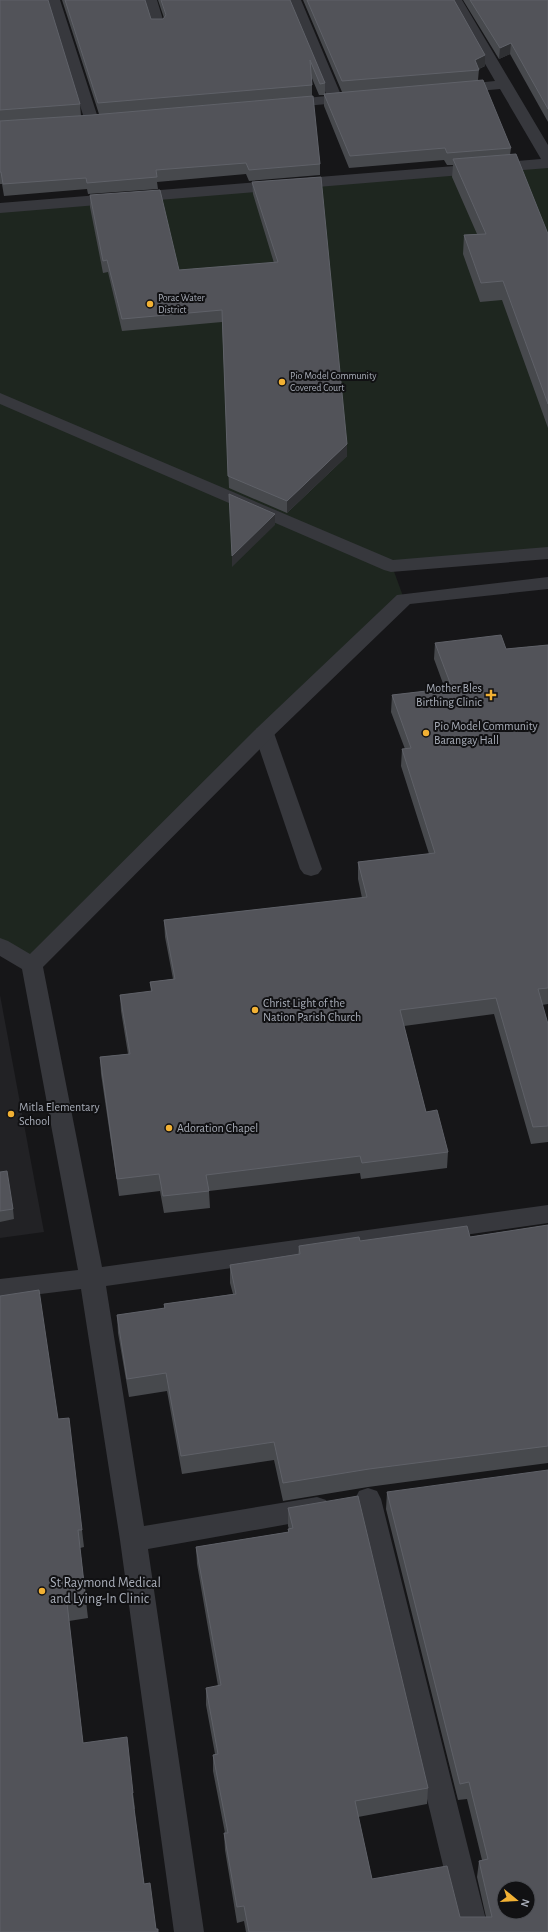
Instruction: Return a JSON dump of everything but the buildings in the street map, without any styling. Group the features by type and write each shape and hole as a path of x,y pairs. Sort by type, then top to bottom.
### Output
{"street":[{"path":"53,0 92,121"},
{"path":"150,0 158,26"},
{"path":"294,0 336,100"},
{"path":"455,0 548,158"},
{"path":"443,90 505,84"},
{"path":"273,105 366,97"},
{"path":"76,122 107,120"},
{"path":"0,208 548,163"},
{"path":"0,398 391,566 548,553"},
{"path":"391,566 404,599"},
{"path":"32,965 264,733 404,599 548,583"},
{"path":"264,733 311,869"},
{"path":"0,946 32,965 92,1278 133,1540 189,1932"},
{"path":"0,1289 92,1278 548,1214"},
{"path":"133,1540 360,1500 474,1932"}],"shaded area":[{"path":"548,163 548,553 392,566 404,599 32,965 0,946 0,208"},
{"name":"Mitla Elementary School","path":"0,995 44,1232 0,1238"}],"place":[{"name":"Porac Water District","path":"150,304"},
{"name":"Pio Model Community Covered Court","path":"282,382"},
{"name":"Mother Bles Birthing Clinic","path":"491,695"},
{"name":"Pio Model Community Barangay Hall","path":"426,733"},
{"name":"Christ Light of the Nation Parish Church","path":"255,1010"},
{"name":"Mitla Elementary School","path":"11,1114"},
{"name":"Adoration Chapel","path":"169,1128"},
{"name":"St Raymond Medical and Lying-In Clinic","path":"42,1591"}]}
